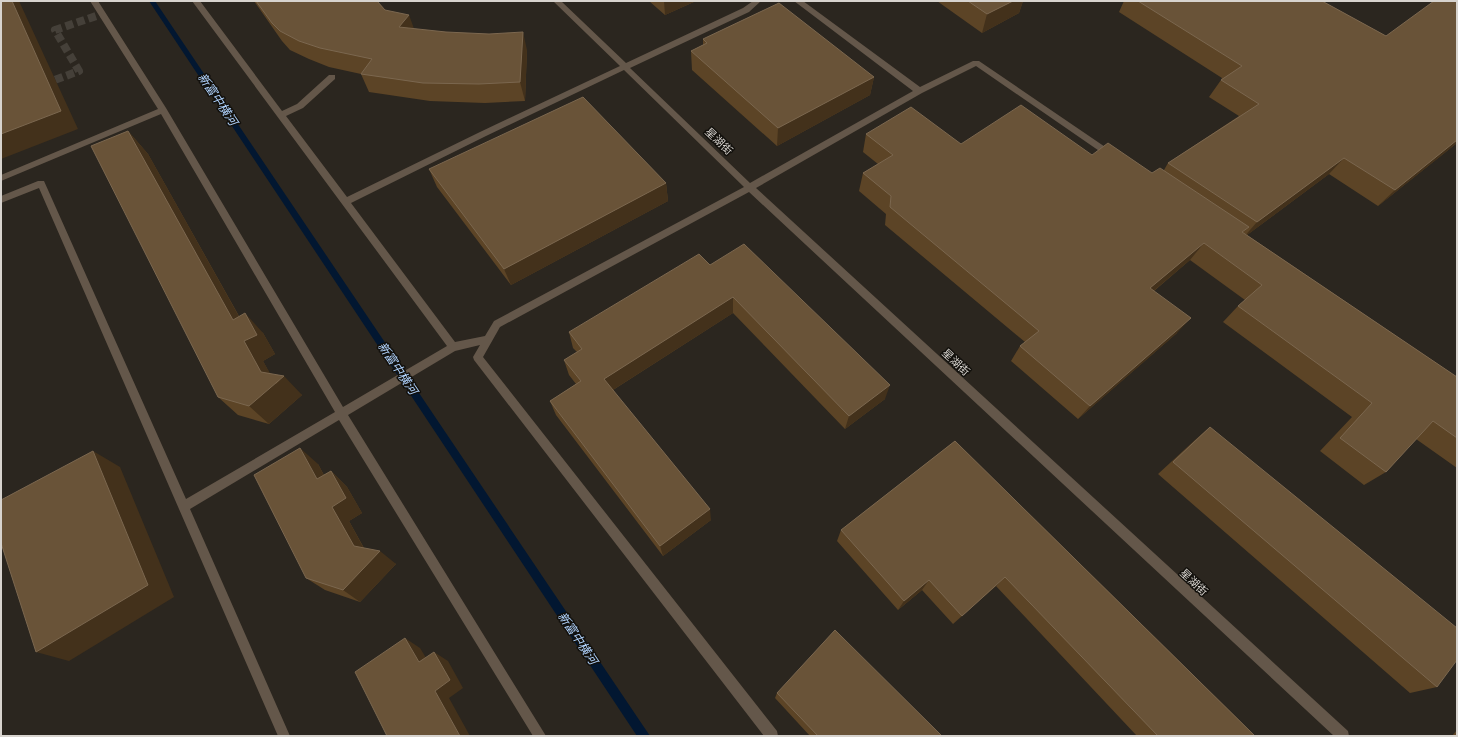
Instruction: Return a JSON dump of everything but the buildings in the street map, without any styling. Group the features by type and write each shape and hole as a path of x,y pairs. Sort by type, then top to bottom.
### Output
{"street":[{"path":"94,1 163,110 341,413 540,736"},
{"path":"196,1 453,347"},
{"name":"星湖街","path":"557,1 750,187 1343,736"},
{"path":"345,202 483,134 746,10 758,1"},
{"path":"798,1 919,92"},
{"path":"772,736 478,356 497,324 750,187 919,92 976,63 1121,161"},
{"path":"281,115 300,106 332,77"},
{"path":"1,178 163,110"},
{"path":"1,200 41,183 284,736"},
{"path":"183,507 453,347 488,339"}],"waterway":[{"name":"新富中横河","path":"152,1 644,736"}],"tunnel":[{"path":"44,84 79,71 55,30 102,14"}]}
